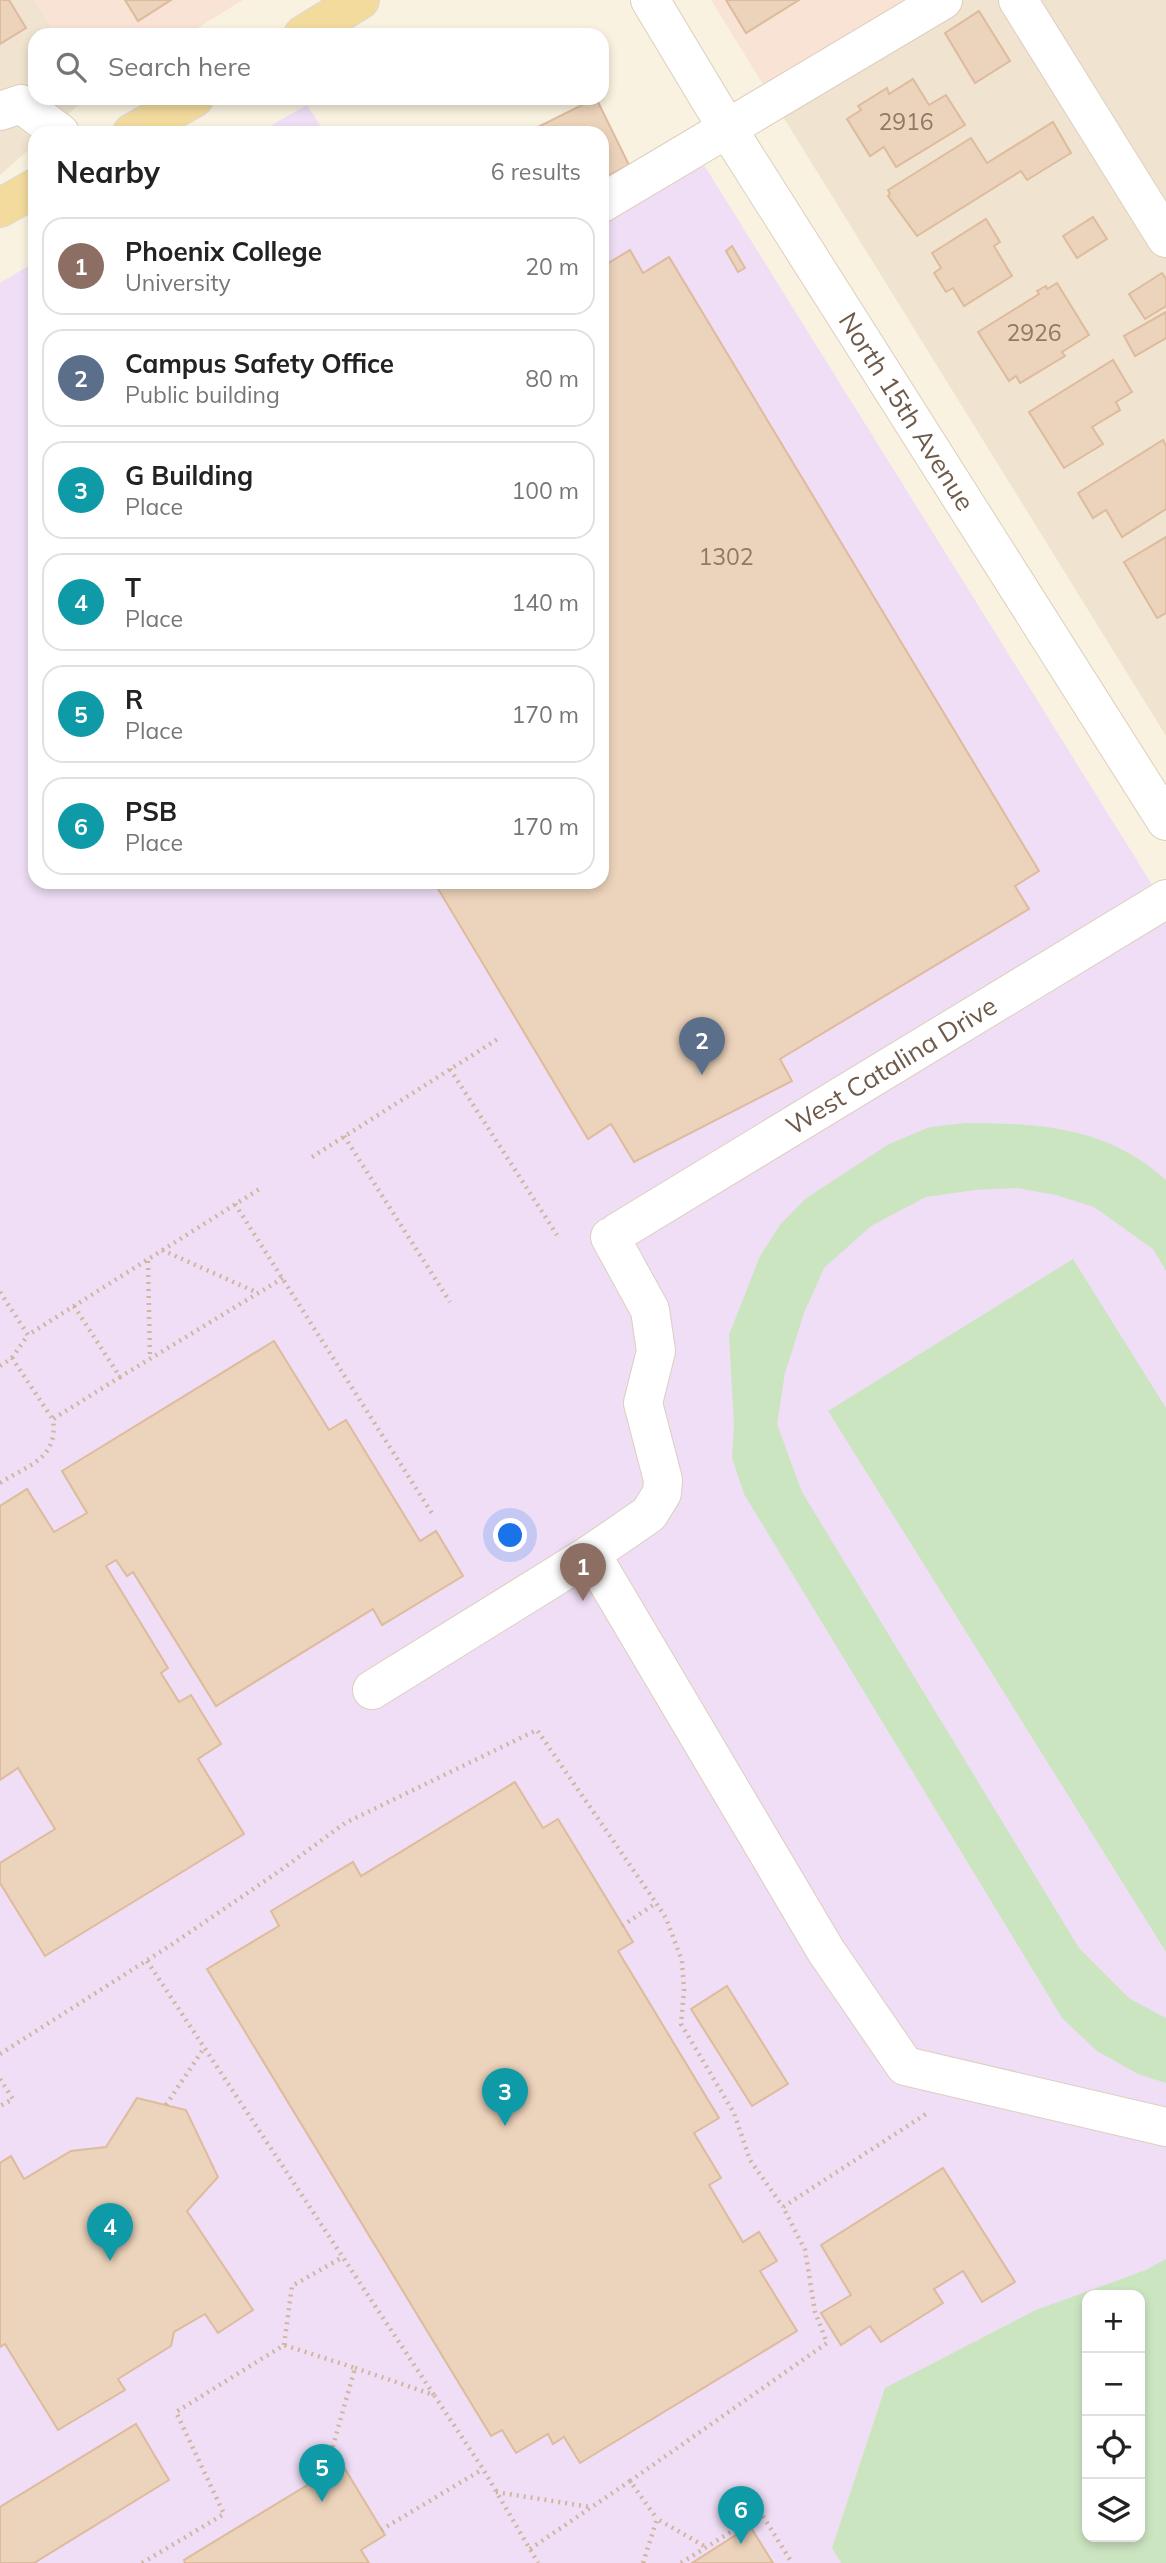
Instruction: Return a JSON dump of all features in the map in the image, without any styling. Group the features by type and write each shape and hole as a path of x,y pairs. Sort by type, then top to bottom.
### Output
{"main road":[{"path":"314,28 360,0"},
{"path":"144,126 182,105"},
{"path":"0,208 28,192"}],"street":[{"name":"North 15th Avenue","path":"650,0 727,128 1166,821"},
{"path":"609,199 943,0"},
{"path":"1018,0 1166,238"},
{"path":"0,111 21,104 51,126"},
{"name":"West Catalina Drive","path":"591,1554 649,1514 662,1493 663,1480 643,1403 656,1351 650,1310 614,1234 1166,900"},
{"path":"372,1690 591,1554 825,1951 905,2066 1166,2127"}],"path":[{"path":"312,1157 501,1037"},
{"path":"450,1069 557,1235"},
{"path":"344,1136 450,1302"},
{"path":"0,1366 12,1358 28,1335 261,1188"},
{"path":"235,1203 433,1515"},
{"path":"162,1250 259,1294"},
{"path":"148,1260 150,1359"},
{"path":"53,1419 284,1278"},
{"path":"0,1292 28,1335"},
{"path":"74,1306 121,1377"},
{"path":"0,1483 47,1454 53,1444 53,1419 12,1358"},
{"path":"0,2054 147,1961 282,1870 345,1823 537,1730 666,1918 682,1961 684,1990 681,2024 734,2113 750,2160 783,2207 806,2250 815,2312 827,2343 530,2549"},
{"path":"622,1926 656,1903"},
{"path":"147,1961 483,2469 538,2563"},
{"path":"166,2105 204,2048"},
{"path":"0,2079 13,2099 0,2106"},
{"path":"783,2207 976,2082"},
{"path":"284,2345 292,2286 343,2257"},
{"path":"142,2563 224,2514 176,2412 284,2345 434,2395"},
{"path":"325,2474 355,2368"},
{"path":"381,2530 483,2469"},
{"path":"630,2481 657,2519 706,2547"},
{"path":"496,2491 591,2507"},
{"path":"681,2563 761,2513 792,2563"},
{"path":"643,2563 657,2519"}],"shaded area":[{"path":"0,0 35,0 52,28 28,28 28,105 78,105 55,126 28,126 28,150 0,175"},
{"path":"35,0 243,0 197,28 52,28"},
{"path":"711,0 956,0 777,107"},
{"path":"956,0 1166,0 1166,736 777,107"},
{"path":"307,105 320,126 270,126"},
{"path":"704,165 1166,907 1166,2563 0,2563 0,283 28,266 28,889 609,889 609,222"}],"green space":[{"path":"966,1123 1021,1124 1072,1132 1121,1149 1144,1162 1166,1180 1166,1271 1153,1249 1094,1207 1056,1195 1017,1188 975,1190 926,1197 871,1226 824,1268 804,1313 785,1373 777,1424 802,1492 1079,1948 1130,1999 1166,2018 1166,2083 1138,2074 1097,2051 1062,2018 744,1494 732,1458 734,1425 729,1335 760,1256 780,1225 805,1199 889,1144 930,1127"},
{"path":"1073,1259 1166,1408 1166,1952 828,1411"},
{"path":"1166,2259 1166,2563 841,2563 832,2548 885,2388 1036,2310 1082,2293 1082,2542 1145,2542 1145,2290 1091,2290 1146,2270"}],"building":[{"path":"0,0 9,0 26,28 0,44"},
{"path":"125,0 171,0 138,21"},
{"path":"726,0 799,0 746,33"},
{"path":"979,11 1010,61 975,83 945,33"},
{"path":"913,79 929,105 946,95 965,125 896,167 884,147 870,156 847,119 861,110 858,106 887,88 889,94"},
{"path":"582,105 599,105 629,165 609,175 609,126 540,126"},
{"path":"1053,122 1071,153 1027,180 1021,171 917,236 888,196 888,190 971,138 987,163"},
{"path":"1093,217 1107,239 1077,258 1063,236"},
{"path":"986,219 1000,242 994,246 1012,276 964,306 953,288 946,292 934,273 941,268 932,253"},
{"path":"732,246 745,268 738,272 726,251"},
{"path":"630,250 643,273 669,257 1039,871 1015,886 1029,909 780,1059 792,1081 634,1162 611,1124 588,1139 438,889 609,889 609,263"},
{"path":"1162,273 1166,279 1166,306 1145,319 1129,294"},
{"path":"1057,283 1089,335 1062,352 1065,356 1020,383 1016,376 1009,381 978,332 1039,294 1037,291"},
{"path":"1166,312 1166,338 1135,356 1124,336"},
{"path":"1113,360 1132,392 1116,402 1120,410 1092,427 1103,444 1064,468 1029,412"},
{"path":"1163,440 1166,446 1166,509 1122,537 1106,510 1093,518 1078,493"},
{"path":"1166,537 1166,613 1157,618 1124,562"},
{"path":"274,1341 329,1430 346,1420 420,1541 436,1531 463,1576 382,1625 373,1609 216,1706 133,1572 127,1576 116,1560 106,1566 168,1668 161,1673 179,1702 191,1695 221,1744 198,1759 244,1834 45,1956 0,1883 0,1863 55,1829 18,1768 0,1780 0,1506 27,1489 54,1532 87,1513 62,1471"},
{"path":"515,1782 543,1828 558,1819 633,1942 618,1951 719,2118 694,2133 721,2178 709,2185 743,2242 759,2232 777,2261 760,2271 797,2331 580,2463 564,2437 553,2444 548,2434 516,2453 502,2430 491,2436 207,1969 279,1926 271,1911 353,1862 361,1876"},
{"path":"727,1986 788,2084 752,2106 691,2009"},
{"path":"137,2098 186,2110 218,2177 187,2211 253,2310 218,2333 205,2314 174,2332 171,2346 118,2379 125,2390 58,2430 5,2344 0,2347 0,2163 11,2156 24,2179 71,2151 106,2147"},
{"path":"943,2168 1015,2282 982,2302 963,2271 934,2289 943,2303 881,2342 870,2326 841,2345 821,2313 851,2295 821,2245"},
{"path":"136,2424 169,2480 34,2563 0,2563 0,2507"},
{"path":"342,2464 385,2535 361,2550 369,2563 185,2563 184,2560"},
{"path":"750,2526 773,2563 692,2563"}],"place":[{"name":"Campus Safety Office","path":"702,1075"},
{"name":"Phoenix College","path":"583,1601"},
{"name":"G Building","path":"505,2126"},
{"name":"T","path":"110,2261"},
{"name":"R","path":"322,2502"},
{"name":"PSB","path":"741,2544"}]}
